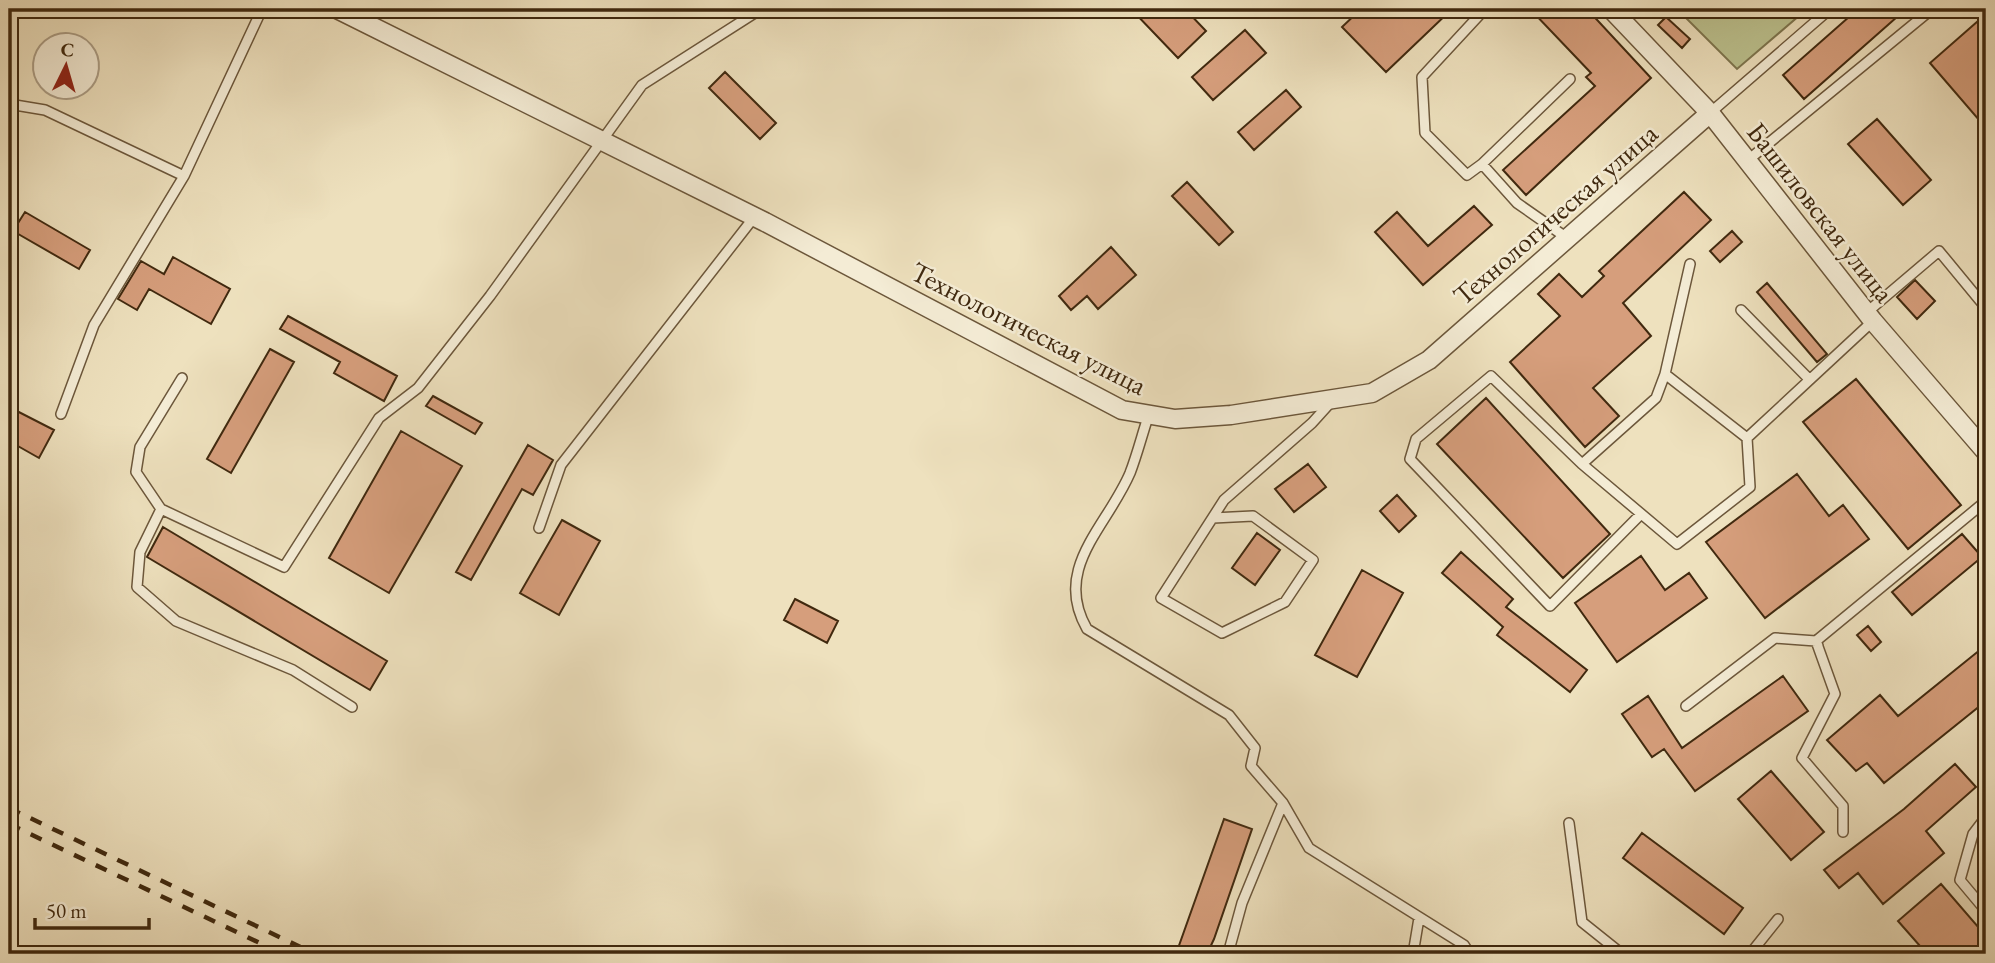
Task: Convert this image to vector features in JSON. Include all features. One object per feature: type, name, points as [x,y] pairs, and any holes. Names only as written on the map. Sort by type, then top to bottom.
[{"type":"street","name":"Технологическая улица","points":[[337,9],[755,216],[1122,410],[1148,417],[1175,419],[1231,415],[1372,393],[1429,360],[1710,113]]},
{"type":"street","name":"Башиловская улица","points":[[1611,9],[1710,113],[1870,317],[1986,452]]},
{"type":"lane","points":[[61,414],[94,325],[184,176],[262,9]]},
{"type":"lane","points":[[181,378],[140,447],[136,472],[161,509],[284,567],[379,418],[418,388],[490,296],[642,85],[761,9]]},
{"type":"lane","points":[[1485,9],[1422,77],[1424,133],[1467,175],[1482,164],[1570,79]]},
{"type":"lane","name":"Технологическая улица","points":[[1710,113],[1830,9]]},
{"type":"lane","points":[[1747,161],[1932,9]]},
{"type":"lane","points":[[9,111],[15,105],[45,110],[184,176]]},
{"type":"lane","points":[[1482,164],[1517,203],[1567,238]]},
{"type":"lane","points":[[539,528],[561,465],[755,216]]},
{"type":"lane","points":[[1747,438],[1939,251],[1986,307]]},
{"type":"lane","points":[[1582,464],[1656,398],[1665,374],[1690,264]]},
{"type":"lane","points":[[1741,310],[1808,378]]},
{"type":"lane","points":[[1641,514],[1550,606],[1410,460],[1416,439],[1491,376],[1582,464],[1677,544],[1750,487],[1747,438],[1665,374]]},
{"type":"lane","points":[[1213,518],[1253,516],[1313,560],[1285,602],[1222,633],[1161,598],[1224,500],[1312,423],[1332,400]]},
{"type":"lane","points":[[1148,417],[1129,474],[1078,567],[1074,591],[1077,611],[1087,629],[1229,715],[1255,748],[1251,766],[1283,803],[1309,848],[1464,945],[1470,954]]},
{"type":"lane","points":[[1686,705],[1776,638],[1816,641],[1986,501]]},
{"type":"lane","points":[[161,509],[140,552],[137,587],[176,621],[293,670],[352,707]]},
{"type":"lane","points":[[1816,641],[1835,694],[1802,758],[1843,806],[1843,832]]},
{"type":"lane","points":[[1228,954],[1242,903],[1283,803]]},
{"type":"lane","points":[[1986,817],[1973,834],[1960,880],[1986,911]]},
{"type":"lane","points":[[1569,823],[1582,922],[1622,954]]},
{"type":"lane","points":[[1413,954],[1419,918]]},
{"type":"lane","points":[[1749,954],[1778,919]]},
{"type":"green space","points":[[1677,9],[1807,9],[1737,69]]},
{"type":"building","points":[[1131,9],[1185,9],[1206,31],[1178,58]]},
{"type":"building","points":[[1361,9],[1452,9],[1386,72],[1342,27]]},
{"type":"building","points":[[1530,9],[1587,9],[1651,78],[1526,195],[1503,170],[1595,86],[1586,77],[1591,73]]},
{"type":"building","points":[[1858,9],[1906,9],[1804,99],[1783,75]]},
{"type":"building","points":[[1986,14],[1986,115],[1979,120],[1930,63]]},
{"type":"building","points":[[1666,17],[1690,39],[1682,48],[1658,25]]},
{"type":"building","points":[[1245,30],[1266,53],[1213,100],[1192,77]]},
{"type":"building","points":[[725,72],[776,123],[760,139],[709,88]]},
{"type":"building","points":[[1286,90],[1301,107],[1254,150],[1238,132]]},
{"type":"building","points":[[1877,119],[1931,180],[1903,205],[1848,144]]},
{"type":"building","points":[[1187,182],[1233,232],[1219,245],[1172,196]]},
{"type":"building","points":[[1684,192],[1711,220],[1623,303],[1651,336],[1593,388],[1619,416],[1585,447],[1510,362],[1560,316],[1538,294],[1559,274],[1582,297],[1604,276],[1599,271]]},
{"type":"building","points":[[1474,206],[1492,225],[1423,285],[1375,232],[1397,212],[1428,246]]},
{"type":"building","points":[[25,212],[90,250],[79,269],[13,231]]},
{"type":"building","points":[[1732,231],[1742,242],[1720,262],[1710,251]]},
{"type":"building","points":[[1111,247],[1136,275],[1098,309],[1087,296],[1071,310],[1059,296]]},
{"type":"building","points":[[173,257],[230,289],[211,324],[149,289],[137,310],[118,299],[141,261],[164,274]]},
{"type":"building","points":[[1915,280],[1935,301],[1917,319],[1897,297]]},
{"type":"building","points":[[1767,283],[1827,354],[1817,362],[1757,292]]},
{"type":"building","points":[[288,316],[397,376],[384,401],[334,373],[340,362],[280,329]]},
{"type":"building","points":[[270,349],[294,362],[231,473],[207,459]]},
{"type":"building","points":[[1856,379],[1961,505],[1908,549],[1803,422]]},
{"type":"building","points":[[433,396],[482,423],[475,434],[426,406]]},
{"type":"building","points":[[1486,398],[1610,534],[1563,578],[1437,444]]},
{"type":"building","points":[[9,407],[54,430],[39,458],[9,441]]},
{"type":"building","points":[[401,431],[462,466],[389,593],[329,558]]},
{"type":"building","points":[[528,445],[553,460],[533,495],[522,489],[471,580],[456,572]]},
{"type":"building","points":[[1308,464],[1326,487],[1294,512],[1275,489]]},
{"type":"building","points":[[1797,474],[1829,516],[1843,505],[1869,539],[1765,618],[1706,542]]},
{"type":"building","points":[[1397,495],[1416,516],[1399,532],[1380,511]]},
{"type":"building","points":[[562,520],[600,541],[559,615],[520,593]]},
{"type":"building","points":[[163,527],[387,661],[370,690],[147,557]]},
{"type":"building","points":[[1257,533],[1280,550],[1255,585],[1232,568]]},
{"type":"building","points":[[1962,534],[1982,557],[1912,615],[1892,592]]},
{"type":"building","points":[[1461,552],[1513,599],[1506,607],[1587,670],[1570,692],[1497,635],[1503,627],[1442,573]]},
{"type":"building","points":[[1641,556],[1665,590],[1689,573],[1707,598],[1617,662],[1575,603]]},
{"type":"building","points":[[1362,570],[1403,593],[1357,677],[1315,655]]},
{"type":"building","points":[[795,599],[838,621],[827,643],[784,620]]},
{"type":"building","points":[[1868,626],[1881,642],[1871,651],[1857,635]]},
{"type":"building","points":[[1986,645],[1986,701],[1884,783],[1867,763],[1856,771],[1827,740],[1880,695],[1898,716]]},
{"type":"building","points":[[1783,676],[1808,711],[1695,791],[1664,749],[1652,757],[1622,714],[1648,696],[1682,748]]},
{"type":"building","points":[[1955,764],[1976,787],[1926,831],[1944,853],[1883,904],[1858,873],[1839,888],[1824,870],[1904,809]]},
{"type":"building","points":[[1771,771],[1824,832],[1791,860],[1738,799]]},
{"type":"building","points":[[1224,819],[1252,829],[1214,939],[1207,954],[1176,954]]},
{"type":"building","points":[[1642,833],[1743,908],[1724,934],[1623,858]]},
{"type":"building","points":[[1941,884],[1986,936],[1986,954],[1927,954],[1898,921]]},
{"type":"railway","points":[[9,808],[315,954]]},
{"type":"railway","points":[[9,824],[283,954]]}]
